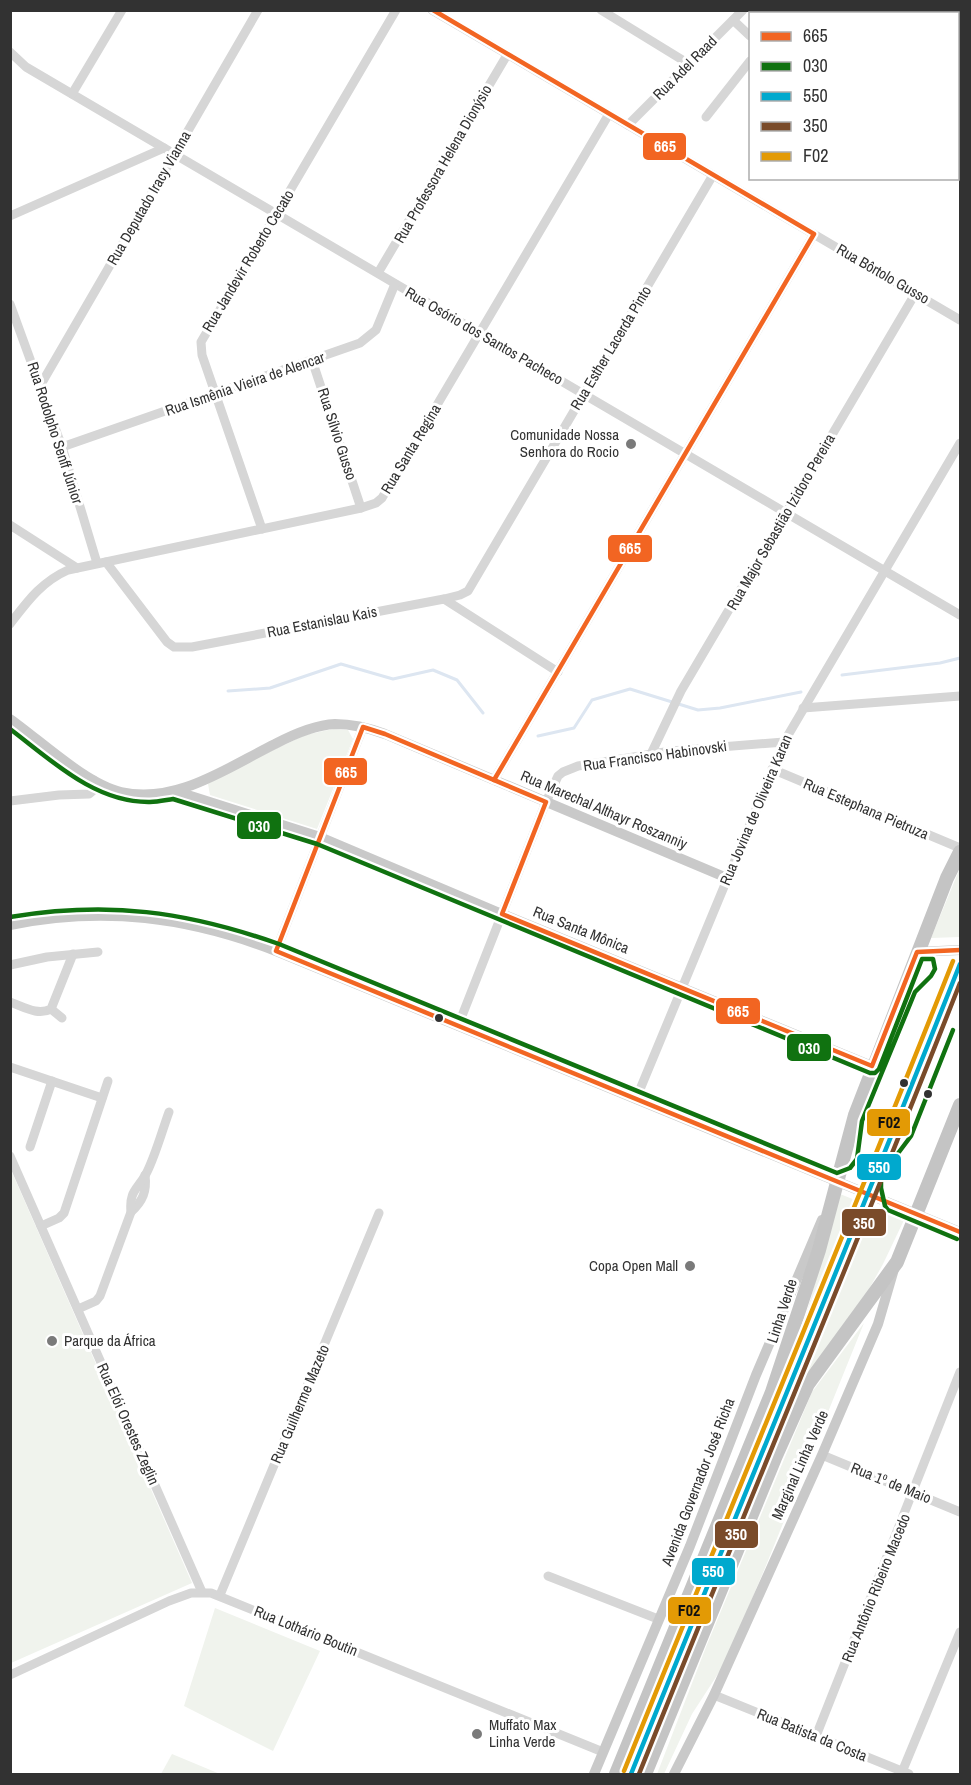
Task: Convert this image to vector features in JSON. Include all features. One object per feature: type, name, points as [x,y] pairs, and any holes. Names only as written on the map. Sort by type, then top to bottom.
[{"type":"highway","name":"Linha Verde","points":[[616,1774],[772,1392],[819,1250],[855,1114],[872,1066],[960,850]]},
{"type":"highway","points":[[645,1774],[775,1458],[808,1384],[897,1262],[960,1105]]},
{"type":"main road","name":"Rua Marechal Althayr Roszanniy","points":[[10,719],[107,787],[126,793],[150,794],[174,791],[196,783],[304,730],[336,724],[363,727],[385,734],[727,878]]},
{"type":"main road","name":"Rua Santa Mônica","points":[[174,791],[320,837],[872,1066]]},
{"type":"main road","points":[[10,925],[83,915],[132,916],[208,928],[276,951],[960,1232]]},
{"type":"main road","points":[[918,952],[960,950]]},
{"type":"main road","name":"Avenida Governador José Richa","points":[[594,1774],[690,1546],[805,1256],[831,1201]]},
{"type":"main road","name":"Marginal Linha Verde","points":[[674,1774],[714,1695],[822,1455],[878,1324],[897,1262]]},
{"type":"street","points":[[72,94],[122,10]]},
{"type":"street","name":"Rua Deputado Iracy Vianna","points":[[40,386],[258,10]]},
{"type":"street","name":"Rua Jandevir Roberto Cecato","points":[[262,529],[202,355],[203,338],[396,10]]},
{"type":"street","points":[[601,10],[689,64]]},
{"type":"street","name":"Rua Adel Raad","points":[[628,125],[743,10]]},
{"type":"street","name":"Rua Bôrtolo Gusso","points":[[433,11],[960,320]]},
{"type":"street","points":[[733,20],[749,35]]},
{"type":"street","name":"Rua Osório dos Santos Pacheco","points":[[10,52],[26,67],[960,615]]},
{"type":"street","name":"Rua Professora Helena Dionýsio","points":[[378,273],[507,55]]},
{"type":"street","points":[[706,117],[749,62]]},
{"type":"street","name":"Rua Santa Regina","points":[[10,624],[38,589],[57,575],[77,568],[361,508],[376,503],[382,498],[609,114]]},
{"type":"street","points":[[10,216],[164,148]]},
{"type":"street","name":"Rua Esther Lacerda Pinto","points":[[444,599],[468,591],[713,175]]},
{"type":"street","points":[[494,780],[814,234]]},
{"type":"street","name":"Rua Ismênia Vieira de Alencar","points":[[62,447],[350,347],[369,337],[381,321],[395,284]]},
{"type":"street","name":"Rua Major Sebastião Izidoro Pereira","points":[[651,754],[681,691],[915,294]]},
{"type":"street","name":"Rua Rodolpho Senff Júnior","points":[[10,304],[101,562]]},
{"type":"street","points":[[10,339],[21,335]]},
{"type":"street","name":"Rua Sílvio Gusso","points":[[312,360],[361,508]]},
{"type":"street","name":"Rua Jovina de Oliveira Karan","points":[[636,1099],[784,742],[960,443]]},
{"type":"street","points":[[10,525],[77,568]]},
{"type":"street","name":"Rua Estanislau Kais","points":[[101,562],[161,636],[174,647],[182,648],[444,599]]},
{"type":"street","points":[[444,599],[558,672]]},
{"type":"street","points":[[803,708],[960,696]]},
{"type":"street","points":[[276,951],[363,727]]},
{"type":"street","name":"Rua Francisco Habinovski","points":[[458,1026],[558,776],[569,768],[651,754],[705,747],[784,742]]},
{"type":"street","name":"Rua Estephana Pietruza","points":[[772,769],[960,850]]},
{"type":"street","points":[[10,801],[59,795],[85,795],[94,790],[96,785],[94,780]]},
{"type":"street","points":[[10,965],[98,952]]},
{"type":"street","points":[[51,1009],[73,954]]},
{"type":"street","points":[[10,1002],[34,1011],[41,1012],[51,1009]]},
{"type":"street","points":[[51,1009],[62,1018]]},
{"type":"street","points":[[10,1067],[102,1098]]},
{"type":"street","points":[[41,1226],[64,1213],[108,1080]]},
{"type":"street","points":[[30,1146],[52,1081]]},
{"type":"street","points":[[78,1309],[99,1299],[131,1212],[134,1189],[145,1175],[169,1112]]},
{"type":"street","name":"Rua Elói Orestes Zeglin","points":[[10,1156],[202,1592]]},
{"type":"street","name":"Rua Guilherme Mazeto","points":[[220,1595],[379,1213]]},
{"type":"street","name":"Rua Antônio Ribeiro Macedo","points":[[816,1736],[960,1372]]},
{"type":"street","name":"Rua 1º de Maio","points":[[822,1455],[960,1512]]},
{"type":"street","points":[[548,1576],[658,1619]]},
{"type":"street","name":"Rua Lothário Boutin","points":[[10,1675],[169,1601],[191,1593],[202,1592],[220,1595],[603,1752]]},
{"type":"street","points":[[906,1773],[960,1632]]},
{"type":"street","name":"Rua Batista da Costa","points":[[714,1695],[906,1773]]},
{"type":"shaded area","points":[[333,729],[348,730],[353,739],[317,829],[210,795],[208,784],[211,780],[305,735]]},
{"type":"shaded area","points":[[960,868],[960,937],[931,938]]},
{"type":"shaded area","points":[[11,1170],[192,1583],[10,1663]]},
{"type":"shaded area","points":[[840,1194],[860,1202],[777,1403],[774,1402],[806,1315]]},
{"type":"shaded area","points":[[870,1206],[904,1220],[869,1289],[819,1358],[790,1408],[787,1407]]},
{"type":"shaded area","points":[[864,1323],[725,1663],[692,1714],[664,1774],[657,1774],[706,1647],[812,1392]]},
{"type":"shaded area","points":[[215,1608],[320,1651],[273,1751],[184,1706]]},
{"type":"shaded area","points":[[172,1754],[220,1774],[161,1774]]},
{"type":"waterway","points":[[842,675],[940,663],[960,658]]},
{"type":"waterway","points":[[228,691],[270,688],[341,664],[393,679],[433,670],[457,680],[483,713]]},
{"type":"waterway","points":[[538,736],[574,728],[592,700],[630,689],[698,710],[720,708],[801,692]]},
{"type":"transit line","name":"665","points":[[433,10],[814,234],[494,780]]},
{"type":"transit line","name":"665","points":[[960,950],[917,952],[872,1066],[502,914],[546,802],[385,734],[363,727],[276,951],[960,1232]]},
{"type":"transit line","name":"030","points":[[10,729],[58,766],[92,788],[130,800],[150,802],[173,799],[317,844],[870,1073],[875,1073],[879,1069],[922,959],[933,959],[935,969],[915,992],[862,1121],[857,1159],[850,1168],[837,1173],[279,944],[245,933],[179,917],[146,912],[81,910],[10,917]]},
{"type":"transit line","name":"F02","points":[[624,1771],[953,961]]},
{"type":"transit line","name":"550","points":[[631,1774],[960,964]]},
{"type":"transit line","name":"350","points":[[639,1774],[960,983]]},
{"type":"transit line","name":"030","points":[[953,1030],[911,1136],[881,1176],[881,1188],[888,1210],[957,1239]]},
{"type":"place","name":"Comunidade Nossa Senhora do Rocio","points":[[631,444]]},
{"type":"place","name":"Copa Open Mall","points":[[690,1266]]},
{"type":"place","name":"Parque da África","points":[[52,1341]]},
{"type":"place","name":"Muffato Max Linha Verde","points":[[477,1734]]}]
